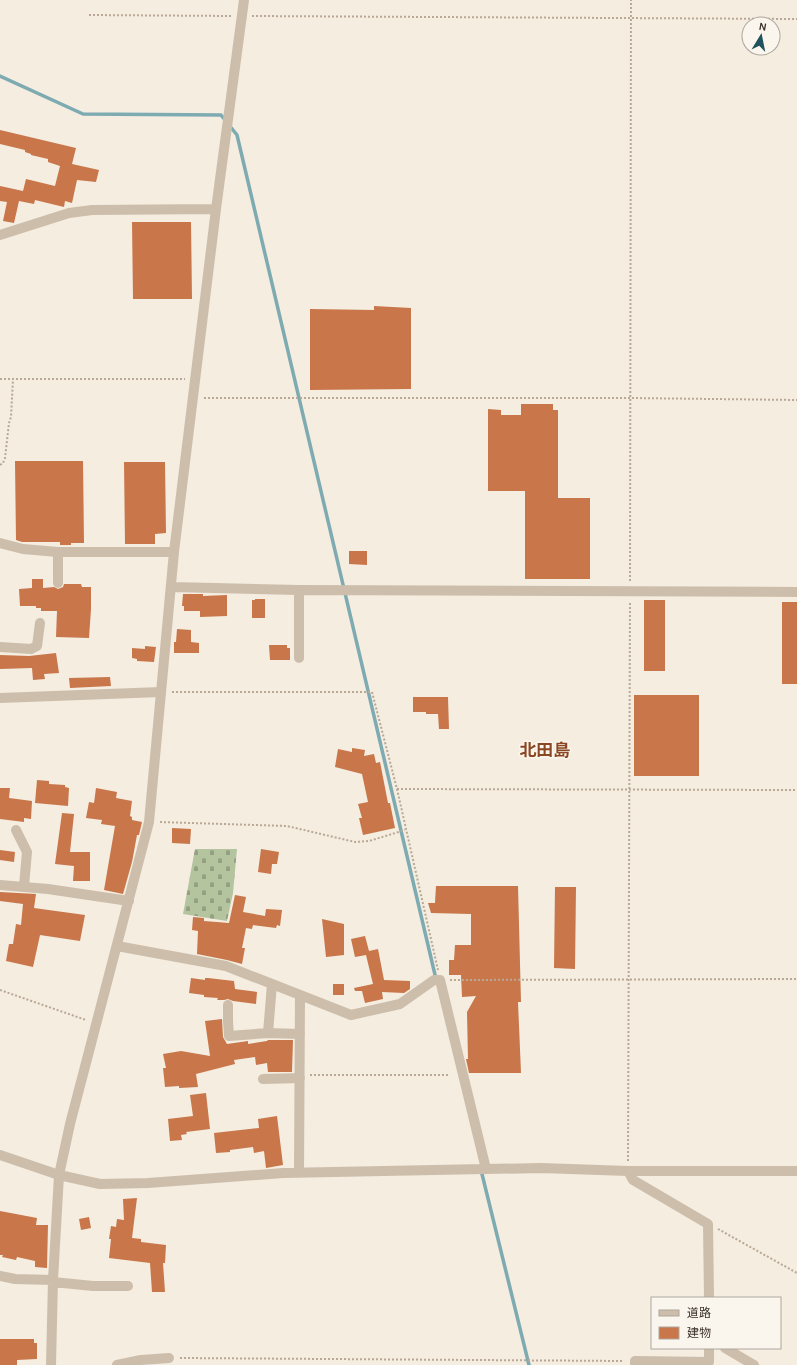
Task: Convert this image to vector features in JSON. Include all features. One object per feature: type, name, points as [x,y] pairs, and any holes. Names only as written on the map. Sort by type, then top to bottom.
[{"type":"street","points":[[51,1365],[53,1281],[59,1175],[70,1124],[149,822],[174,552],[192,398],[244,0]]},
{"type":"street","points":[[0,234],[69,213],[92,210],[216,209]]},
{"type":"street","points":[[0,543],[23,549],[58,552],[174,552]]},
{"type":"street","points":[[58,552],[58,583]]},
{"type":"street","points":[[171,587],[299,590],[797,592]]},
{"type":"street","points":[[299,590],[299,658]]},
{"type":"street","points":[[0,647],[31,649],[37,646],[40,623]]},
{"type":"street","points":[[0,698],[161,692]]},
{"type":"street","points":[[16,830],[27,852],[24,886]]},
{"type":"street","points":[[0,885],[24,886],[129,901]]},
{"type":"street","points":[[117,946],[226,966],[351,1015],[400,1004],[434,980],[440,980],[486,1169]]},
{"type":"street","points":[[268,1033],[272,984]]},
{"type":"street","points":[[299,1173],[300,994]]},
{"type":"street","points":[[228,1005],[229,1036],[268,1033],[300,1034]]},
{"type":"street","points":[[263,1078],[300,1077]]},
{"type":"street","points":[[0,1154],[59,1175],[100,1184],[148,1183],[299,1173],[486,1169],[541,1168],[628,1171],[797,1171]]},
{"type":"street","points":[[628,1171],[633,1180],[708,1224],[709,1297]]},
{"type":"street","points":[[0,1276],[15,1279],[53,1281],[93,1286],[128,1286]]},
{"type":"street","points":[[635,1363],[709,1362],[709,1349]]},
{"type":"street","points":[[727,1349],[754,1365]]},
{"type":"street","points":[[117,1365],[141,1360],[170,1358]]},
{"type":"path","points":[[89,15],[797,19]]},
{"type":"path","points":[[0,379],[195,379]]},
{"type":"path","points":[[0,465],[3,463],[5,458],[8,423],[11,417],[13,379]]},
{"type":"path","points":[[192,398],[630,398],[797,400]]},
{"type":"path","points":[[161,692],[372,692],[440,980],[797,979]]},
{"type":"path","points":[[396,789],[797,790]]},
{"type":"path","points":[[149,822],[287,826],[355,842],[369,841],[405,830]]},
{"type":"path","points":[[0,990],[97,1023]]},
{"type":"path","points":[[300,1077],[449,1075]]},
{"type":"path","points":[[708,1224],[797,1274]]},
{"type":"path","points":[[170,1358],[635,1363]]},
{"type":"green space","points":[[195,849],[237,849],[233,893],[227,921],[183,914]]},
{"type":"building","points":[[0,130],[76,148],[72,164],[99,170],[96,182],[77,180],[72,203],[65,201],[64,207],[35,200],[34,204],[19,201],[14,223],[3,221],[7,202],[0,201],[0,186],[23,191],[26,179],[55,186],[60,166],[48,162],[48,159],[31,155],[25,152],[25,150],[0,144]]},
{"type":"building","points":[[132,222],[191,222],[192,299],[133,299]]},
{"type":"building","points":[[374,306],[411,308],[411,389],[310,390],[310,309],[374,310]]},
{"type":"building","points":[[521,404],[553,404],[553,410],[558,410],[558,498],[590,498],[590,579],[525,579],[525,491],[488,491],[488,409],[501,410],[501,415],[521,415]]},
{"type":"building","points":[[15,461],[83,461],[84,543],[60,545],[60,542],[22,542],[16,540]]},
{"type":"building","points":[[124,462],[165,462],[166,533],[155,534],[155,544],[125,544]]},
{"type":"building","points":[[349,551],[367,551],[367,565],[349,564]]},
{"type":"building","points":[[32,579],[43,579],[43,588],[54,587],[58,589],[63,587],[64,584],[81,584],[82,587],[91,587],[89,638],[56,637],[57,611],[41,611],[41,608],[36,608],[36,606],[20,606],[19,589],[32,588]]},
{"type":"building","points":[[183,594],[203,594],[203,596],[227,595],[227,616],[200,617],[200,611],[184,611],[184,606],[182,606]]},
{"type":"building","points":[[265,599],[265,618],[252,618],[252,600]]},
{"type":"building","points":[[644,600],[665,600],[665,671],[644,671]]},
{"type":"building","points":[[782,602],[797,602],[797,684],[782,684]]},
{"type":"building","points":[[177,629],[191,630],[191,642],[199,643],[199,653],[174,653],[174,642],[176,642]]},
{"type":"building","points":[[269,645],[287,645],[287,648],[290,648],[290,660],[270,660]]},
{"type":"building","points":[[145,646],[156,647],[154,662],[137,661],[137,659],[132,658],[132,648],[145,649]]},
{"type":"building","points":[[56,653],[59,673],[44,674],[45,679],[33,680],[32,668],[0,669],[0,655],[29,656]]},
{"type":"building","points":[[110,677],[111,686],[70,688],[69,678]]},
{"type":"building","points":[[634,695],[699,695],[699,776],[634,776]]},
{"type":"building","points":[[413,697],[448,697],[449,729],[439,729],[438,714],[413,712]]},
{"type":"building","points":[[352,748],[365,750],[364,756],[374,754],[376,763],[380,762],[388,803],[390,803],[395,828],[363,835],[359,818],[362,818],[358,804],[368,802],[362,774],[335,767],[338,749],[352,752]]},
{"type":"building","points":[[37,780],[49,781],[49,784],[65,785],[65,787],[69,788],[68,806],[35,803]]},
{"type":"building","points":[[0,788],[10,788],[9,798],[32,801],[31,819],[24,818],[24,822],[0,819]]},
{"type":"building","points":[[96,788],[117,792],[116,798],[132,801],[130,816],[132,817],[132,820],[142,822],[139,835],[137,835],[132,862],[123,894],[104,890],[115,826],[101,824],[102,820],[86,818],[89,802],[94,803]]},
{"type":"building","points":[[62,813],[74,814],[70,852],[90,852],[90,881],[73,881],[74,866],[55,864]]},
{"type":"building","points":[[172,828],[191,829],[190,844],[172,843]]},
{"type":"building","points":[[261,849],[279,852],[277,864],[272,864],[271,874],[258,872]]},
{"type":"building","points":[[0,850],[15,852],[14,862],[0,860]]},
{"type":"building","points":[[436,886],[518,886],[521,1002],[518,1002],[521,1073],[469,1073],[466,1059],[468,1059],[467,1012],[476,996],[462,997],[461,975],[449,975],[449,960],[454,960],[455,945],[471,945],[471,914],[431,913],[428,903],[435,903]]},
{"type":"building","points":[[555,887],[576,887],[575,969],[554,968]]},
{"type":"building","points":[[0,892],[36,894],[34,908],[85,915],[80,941],[40,935],[33,967],[6,961],[9,944],[13,944],[16,924],[21,925],[23,904],[0,901]]},
{"type":"building","points":[[235,895],[246,897],[243,912],[265,916],[266,909],[282,910],[280,926],[277,925],[276,928],[253,925],[252,929],[246,928],[242,948],[245,948],[242,964],[197,954],[198,931],[192,930],[193,917],[204,918],[204,921],[229,923]]},
{"type":"building","points":[[322,919],[344,924],[344,955],[326,957]]},
{"type":"building","points":[[365,936],[369,951],[378,949],[384,980],[410,981],[410,989],[404,993],[382,992],[383,999],[365,1003],[362,991],[355,991],[354,988],[373,984],[366,955],[355,957],[351,939]]},
{"type":"building","points":[[191,978],[234,981],[235,989],[257,992],[256,1004],[228,999],[217,1000],[218,998],[204,997],[204,995],[189,993]]},
{"type":"building","points":[[333,984],[344,984],[344,995],[333,995]]},
{"type":"building","points":[[222,1019],[223,1037],[227,1044],[248,1041],[248,1044],[268,1040],[293,1040],[292,1072],[268,1072],[267,1063],[256,1065],[255,1057],[234,1060],[235,1064],[196,1074],[198,1087],[165,1087],[163,1068],[166,1068],[163,1054],[181,1051],[210,1056],[205,1021]]},
{"type":"building","points":[[206,1093],[210,1129],[186,1132],[187,1134],[181,1135],[182,1140],[170,1141],[168,1119],[193,1116],[190,1095]]},
{"type":"building","points":[[277,1116],[283,1165],[266,1168],[264,1151],[254,1153],[253,1147],[230,1150],[230,1152],[216,1153],[214,1133],[259,1128],[258,1119]]},
{"type":"building","points":[[137,1198],[132,1238],[141,1239],[141,1242],[166,1245],[165,1263],[163,1263],[165,1292],[152,1292],[150,1263],[109,1258],[111,1226],[116,1227],[117,1219],[124,1220],[123,1199]]},
{"type":"building","points":[[0,1211],[37,1218],[36,1225],[48,1225],[47,1268],[35,1267],[35,1261],[17,1257],[16,1260],[2,1257],[3,1255],[0,1255]]},
{"type":"building","points":[[89,1217],[91,1228],[81,1230],[79,1219]]},
{"type":"building","points":[[0,1339],[34,1339],[34,1343],[37,1343],[37,1359],[17,1360],[17,1365],[0,1365]]},
{"type":"waterway","points":[[0,76],[83,114],[221,115],[225,120]]},
{"type":"waterway","points":[[229,125],[237,135],[436,979]]},
{"type":"waterway","points":[[481,1170],[529,1365]]},
{"type":"district","name":"北田島","points":[[545,750]]}]
